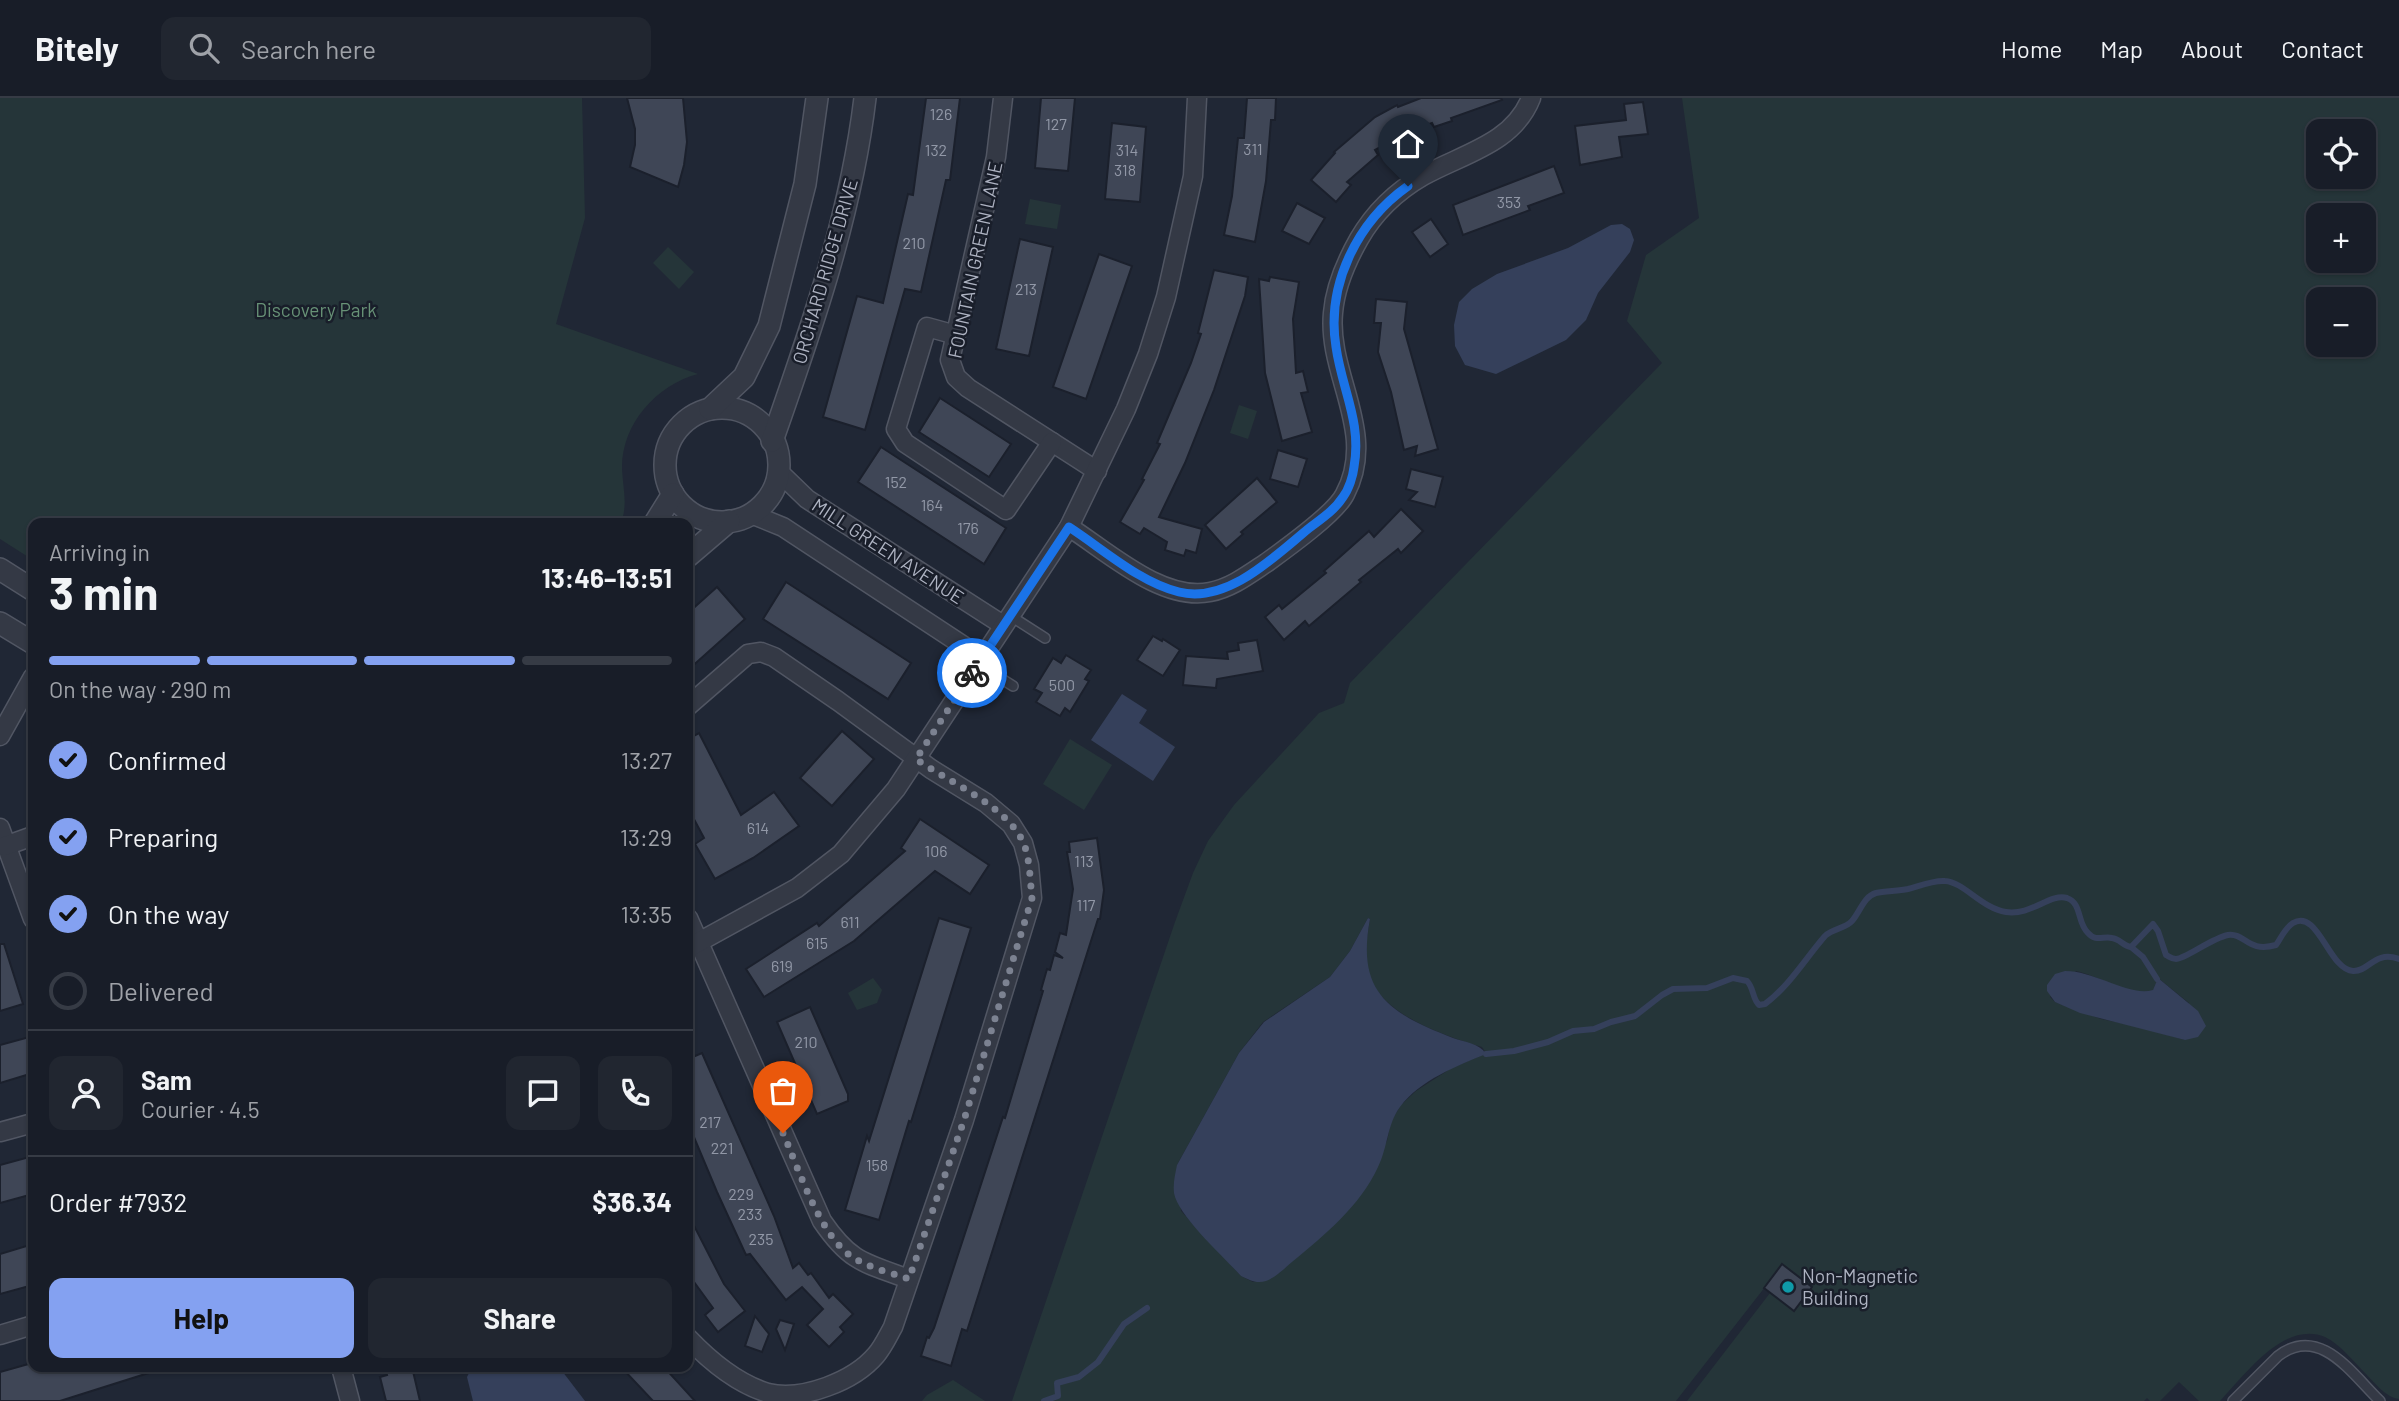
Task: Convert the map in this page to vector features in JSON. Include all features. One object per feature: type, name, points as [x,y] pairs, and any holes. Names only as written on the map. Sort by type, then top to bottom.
[{"type":"street","name":"ORCHARD RIDGE DRIVE","points":[[710,409],[744,377],[769,326],[805,184],[817,98]]},
{"type":"street","name":"ORCHARD RIDGE DRIVE","points":[[772,441],[834,252],[856,162],[865,98]]},
{"type":"street","name":"FOUNTAIN GREEN LANE","points":[[1003,98],[992,177],[950,360],[956,377],[968,388],[1097,471]]},
{"type":"street","points":[[909,1279],[853,1258],[837,1244],[822,1222],[694,945],[797,888],[834,860],[872,819],[916,759],[1069,527],[1097,471],[1148,354],[1166,297],[1193,176],[1198,98]]},
{"type":"street","points":[[1069,527],[1152,582],[1181,593],[1209,593],[1238,582],[1278,555],[1330,513],[1345,495],[1354,469],[1357,435],[1336,349],[1332,315],[1338,282],[1354,248],[1376,214],[1396,195],[1421,177],[1500,138],[1526,111],[1531,98]]},
{"type":"street","points":[[956,335],[928,327],[897,429],[905,443],[1006,510],[1052,442]]},
{"type":"street","points":[[693,552],[729,522],[751,514],[770,495],[778,471],[777,450],[764,427],[748,414],[734,409],[710,409],[692,415],[680,426],[667,449],[664,464],[673,495],[688,511],[709,521],[729,522]]},
{"type":"street","name":"MILL GREEN AVENUE","points":[[778,471],[807,499],[1006,620]]},
{"type":"street","points":[[658,518],[673,495]]},
{"type":"street","name":"MILL GREEN AVENUE","points":[[751,514],[783,527],[980,661]]},
{"type":"street","points":[[0,569],[28,587]]},
{"type":"street","points":[[0,623],[28,640]]},
{"type":"street","points":[[693,702],[748,654],[761,652],[774,657],[916,759],[986,803],[1011,824],[1023,843],[1029,865],[1032,898],[968,1108],[893,1327],[877,1354],[855,1375],[839,1384],[789,1394],[769,1393],[727,1372],[693,1343]]},
{"type":"street","points":[[0,736],[28,686]]},
{"type":"street","points":[[0,828],[28,906]]},
{"type":"street","points":[[5,846],[28,838]]},
{"type":"street","points":[[0,1132],[28,1124]]},
{"type":"street","points":[[0,1335],[28,1327]]},
{"type":"street","points":[[342,1372],[350,1401]]},
{"type":"lane","points":[[1006,620],[1045,638]]},
{"type":"lane","points":[[980,661],[1013,686]]},
{"type":"lane","points":[[2233,1401],[2278,1356],[2302,1344],[2319,1347],[2333,1355],[2380,1401]]},
{"type":"green space","name":"Discovery Park","points":[[0,98],[582,98],[585,218],[556,324],[698,374],[668,387],[655,397],[635,423],[623,453],[625,503],[622,518],[28,518],[28,557],[0,539]]},
{"type":"green space","points":[[1682,98],[2399,98],[2399,1399],[2380,1389],[2336,1344],[2325,1337],[2310,1334],[2295,1336],[2266,1353],[2220,1401],[2199,1401],[2179,1382],[2160,1401],[2150,1401],[2147,1398],[2144,1401],[1687,1401],[1770,1293],[1794,1311],[1812,1287],[1783,1264],[1676,1401],[1012,1401],[1175,922],[1208,841],[1234,805],[1319,713],[1344,703],[1350,683],[1662,363],[1627,321],[1646,255],[1699,218]],"holes":[[[1368,918],[1370,919],[1366,964],[1378,991],[1402,1014],[1434,1030],[1482,1047],[1486,1053],[1450,1069],[1416,1091],[1401,1105],[1391,1121],[1387,1141],[1337,1222],[1279,1273],[1253,1282],[1241,1276],[1181,1211],[1177,1165],[1239,1053],[1263,1022],[1330,977],[1350,951]],[[2076,971],[2124,989],[2144,992],[2153,991],[2158,978],[2189,1003],[2185,1040],[2101,1019],[2055,1002],[2050,997]]]},
{"type":"green space","points":[[1030,199],[1061,205],[1057,229],[1025,224]]},
{"type":"green space","points":[[668,247],[694,272],[679,289],[653,263]]},
{"type":"green space","points":[[1239,405],[1257,411],[1248,439],[1230,433]]},
{"type":"green space","points":[[1070,739],[1112,765],[1084,810],[1043,784]]},
{"type":"green space","points":[[873,978],[882,990],[877,1003],[857,1010],[848,993]]},
{"type":"green space","points":[[953,1380],[985,1401],[922,1401],[927,1395]]},
{"type":"water","points":[[1622,224],[1630,229],[1634,240],[1630,252],[1598,293],[1586,320],[1566,340],[1496,374],[1465,365],[1455,346],[1454,325],[1459,302],[1472,289],[1497,274],[1568,248],[1611,225]]},
{"type":"water","points":[[1122,694],[1147,710],[1139,723],[1175,747],[1153,781],[1091,740]]},
{"type":"water","points":[[1368,918],[1368,965],[1373,983],[1382,997],[1411,1019],[1430,1029],[1476,1045],[1486,1054],[1440,1075],[1408,1097],[1392,1121],[1378,1167],[1352,1207],[1277,1275],[1266,1281],[1253,1281],[1241,1276],[1184,1213],[1174,1193],[1177,1165],[1239,1053],[1264,1022],[1330,977],[1350,951]]},
{"type":"water","points":[[2065,971],[2144,991],[2153,990],[2158,978],[2198,1011],[2206,1026],[2198,1037],[2185,1040],[2080,1013],[2055,1002],[2047,991],[2047,985],[2055,974]]},
{"type":"water","points":[[470,1372],[563,1372],[585,1401],[473,1401],[467,1377]]},
{"type":"building","points":[[627,98],[683,98],[687,142],[678,187],[630,167],[635,129]]},
{"type":"building","points":[[926,98],[960,98],[950,180],[946,180],[921,292],[905,289],[865,430],[823,417],[857,296],[883,303],[908,194],[913,195]]},
{"type":"building","points":[[1041,98],[1075,98],[1068,171],[1035,168]]},
{"type":"building","points":[[1247,98],[1276,98],[1275,120],[1271,120],[1266,181],[1255,242],[1224,235],[1232,196],[1238,138],[1244,138]]},
{"type":"building","points":[[1421,98],[1502,100],[1434,127],[1432,123],[1415,129],[1375,150],[1378,155],[1347,182],[1351,185],[1336,202],[1311,180],[1334,152],[1375,117],[1397,105],[1398,107]]},
{"type":"building","points":[[1643,102],[1648,134],[1619,137],[1622,157],[1580,165],[1575,126],[1626,120],[1624,104]]},
{"type":"building","points":[[1112,123],[1146,127],[1140,202],[1105,199]]},
{"type":"building","points":[[1554,166],[1564,193],[1528,206],[1530,210],[1463,235],[1453,205]]},
{"type":"building","points":[[1297,203],[1325,218],[1309,244],[1282,231]]},
{"type":"building","points":[[1431,219],[1448,244],[1430,257],[1412,232]]},
{"type":"building","points":[[1020,239],[1053,247],[1029,356],[996,349]]},
{"type":"building","points":[[1099,254],[1132,266],[1086,399],[1053,387]]},
{"type":"building","points":[[1214,270],[1248,277],[1245,296],[1214,390],[1185,463],[1159,517],[1202,529],[1196,553],[1186,550],[1184,556],[1165,550],[1167,542],[1144,528],[1140,534],[1120,522],[1144,480],[1142,479],[1160,444],[1157,443],[1191,363],[1201,334],[1198,333]]},
{"type":"building","points":[[1270,277],[1299,282],[1293,319],[1296,373],[1303,371],[1308,392],[1301,393],[1312,432],[1282,441],[1265,373],[1259,279],[1269,281]]},
{"type":"building","points":[[1376,299],[1407,302],[1404,329],[1438,449],[1415,456],[1417,446],[1404,450],[1391,392],[1378,352],[1381,323],[1374,323]]},
{"type":"building","points":[[940,398],[1011,444],[989,477],[919,432]]},
{"type":"building","points":[[881,447],[1006,528],[984,564],[858,482]]},
{"type":"building","points":[[1278,450],[1307,459],[1298,487],[1270,479]]},
{"type":"building","points":[[1411,469],[1443,477],[1435,507],[1409,500],[1417,492],[1406,489]]},
{"type":"building","points":[[1257,478],[1277,502],[1241,532],[1243,534],[1226,549],[1205,525]]},
{"type":"building","points":[[1401,509],[1423,531],[1401,553],[1398,549],[1359,580],[1361,582],[1309,626],[1305,621],[1284,640],[1265,617],[1279,605],[1282,609],[1326,573],[1324,571],[1369,531],[1374,537]]},
{"type":"building","points":[[786,582],[911,663],[888,699],[763,619]]},
{"type":"building","points":[[717,587],[745,619],[693,666],[693,609]]},
{"type":"building","points":[[1153,636],[1180,650],[1163,676],[1137,660]]},
{"type":"building","points":[[1257,640],[1263,671],[1217,679],[1216,688],[1183,685],[1186,656],[1228,659],[1227,652],[1239,650],[1238,643]]},
{"type":"building","points":[[1066,655],[1091,670],[1085,679],[1089,681],[1070,712],[1065,708],[1060,716],[1036,702],[1042,693],[1034,689],[1053,658],[1061,663]]},
{"type":"building","points":[[842,731],[874,759],[832,806],[800,778]]},
{"type":"building","points":[[699,733],[741,815],[774,792],[799,826],[753,858],[715,879],[695,844],[704,838],[693,817],[693,736]]},
{"type":"building","points":[[920,819],[989,865],[970,894],[935,871],[854,941],[764,997],[746,969],[817,923],[819,926],[905,851],[901,848]]},
{"type":"building","points":[[1097,838],[1104,890],[1100,919],[967,1331],[962,1329],[951,1366],[921,1356],[927,1337],[929,1338],[934,1328],[1003,1117],[1005,1118],[1043,991],[1041,990],[1047,969],[1050,970],[1054,955],[1063,958],[1055,952],[1060,933],[1066,935],[1073,889],[1067,852],[1070,852],[1069,842]]},
{"type":"building","points":[[939,918],[971,928],[879,1220],[845,1210]]},
{"type":"building","points":[[0,944],[4,944],[23,1004],[0,1011]]},
{"type":"building","points":[[810,1007],[848,1094],[848,1101],[817,1114],[777,1022]]},
{"type":"building","points":[[28,1037],[28,1075],[0,1083],[0,1045]]},
{"type":"building","points":[[702,1053],[774,1216],[793,1268],[799,1263],[808,1275],[811,1273],[829,1298],[833,1294],[853,1314],[840,1327],[844,1332],[829,1347],[807,1325],[823,1309],[802,1287],[786,1300],[750,1254],[746,1255],[693,1135],[693,1057]]},
{"type":"building","points":[[28,1157],[28,1195],[0,1203],[0,1165]]},
{"type":"building","points":[[693,1224],[724,1284],[745,1311],[718,1332],[705,1315],[713,1308],[694,1282]]},
{"type":"building","points":[[28,1246],[28,1286],[0,1294],[0,1254]]},
{"type":"building","name":"Non-Magnetic Building","points":[[1782,1264],[1812,1287],[1794,1311],[1764,1288]]},
{"type":"building","points":[[755,1316],[769,1334],[762,1352],[745,1346]]},
{"type":"building","points":[[780,1320],[794,1324],[785,1350],[776,1329]]},
{"type":"building","points":[[28,1364],[28,1372],[152,1372],[60,1401],[0,1401],[0,1372]]},
{"type":"building","points":[[386,1372],[413,1372],[420,1401],[386,1401],[380,1377],[387,1375]]},
{"type":"building","points":[[626,1372],[669,1372],[695,1401],[653,1401]]},
{"type":"waterway","points":[[1486,1054],[1514,1051],[1548,1042],[1573,1031],[1594,1029],[1635,1016],[1673,989],[1707,988],[1733,978],[1747,981],[1759,1005],[1765,1004],[1790,980],[1825,936],[1849,924],[1872,895],[1936,881],[1952,882],[1989,906],[2006,912],[2024,911],[2054,899],[2067,898],[2075,904],[2085,929],[2091,936],[2115,939],[2131,947],[2153,924],[2166,955],[2175,959],[2228,935],[2234,935],[2259,947],[2276,945],[2290,925],[2302,921],[2317,931],[2337,961],[2345,968],[2359,970],[2384,957],[2399,959]]},
{"type":"waterway","points":[[2131,947],[2143,957],[2157,979]]},
{"type":"waterway","points":[[1044,1401],[1058,1396],[1057,1383],[1079,1377],[1098,1362],[1124,1324],[1147,1308]]},
{"type":"way so far","points":[[783,1133],[822,1222],[837,1244],[853,1258],[909,1279],[964,1120],[1032,898],[1029,865],[1023,843],[1011,824],[986,803],[916,759],[972,673]]},
{"type":"place","name":"Non-Magnetic Building","points":[[1788,1287]]},
{"type":"route","points":[[972,673],[1069,527],[1152,582],[1181,593],[1209,593],[1238,582],[1278,555],[1330,513],[1345,495],[1354,469],[1357,435],[1336,349],[1332,315],[1338,282],[1360,238],[1376,214],[1408,186]]}]
